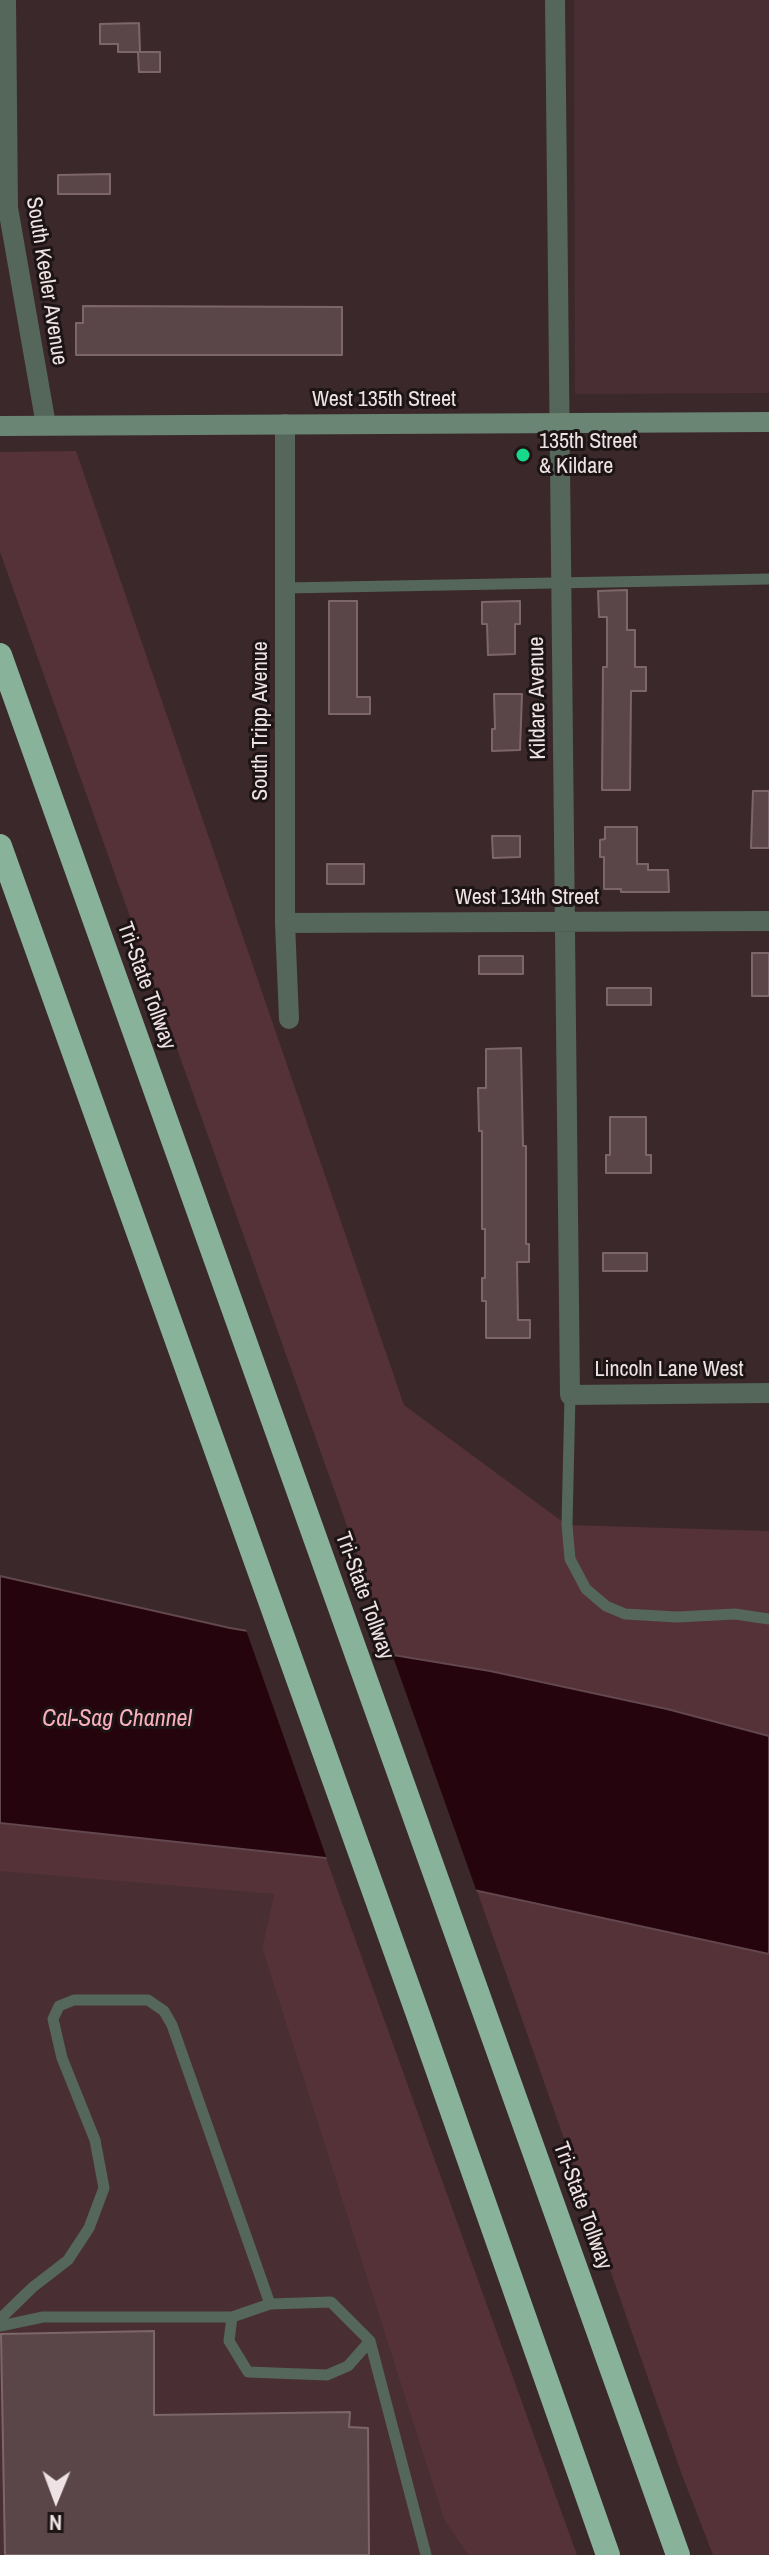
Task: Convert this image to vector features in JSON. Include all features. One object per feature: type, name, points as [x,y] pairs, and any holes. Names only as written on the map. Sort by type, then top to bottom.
[{"type":"highway","name":"Tri-State Tollway","points":[[0,655],[678,2555]]},
{"type":"highway","points":[[0,846],[608,2555]]},
{"type":"street","name":"South Keeler Avenue","points":[[6,0],[8,208],[46,425]]},
{"type":"street","name":"Kildare Avenue","points":[[555,0],[570,1395]]},
{"type":"street","name":"West 135th Street","points":[[0,426],[769,422]]},
{"type":"street","name":"South Tripp Avenue","points":[[285,424],[285,923],[289,1019]]},
{"type":"street","name":"West 134th Street","points":[[285,923],[769,921]]},
{"type":"street","name":"Lincoln Lane West","points":[[570,1395],[769,1393]]},
{"type":"lane","points":[[285,588],[769,579]]},
{"type":"lane","points":[[570,1395],[567,1525],[570,1559],[586,1589],[606,1606],[625,1614],[677,1617],[735,1614],[769,1619]]},
{"type":"lane","points":[[0,2319],[33,2287],[68,2260],[89,2228],[104,2188],[95,2140],[62,2058],[53,2019],[59,2006],[74,2000],[148,2000],[164,2011],[172,2025],[270,2304]]},
{"type":"lane","points":[[0,2326],[43,2317],[232,2317],[270,2304],[331,2302],[370,2341],[426,2555]]},
{"type":"lane","points":[[232,2317],[229,2341],[248,2372],[327,2375],[348,2366],[370,2341]]},
{"type":"shaded area","points":[[574,0],[769,0],[769,393],[575,394]]},
{"type":"shaded area","points":[[76,451],[404,1405],[567,1525],[769,1531],[769,1736],[667,1709],[490,1671],[393,1655],[0,552],[0,452]]},
{"type":"shaded area","points":[[0,1823],[283,1853],[262,1948],[444,2520],[468,2555],[0,2555]]},
{"type":"shaded area","points":[[0,1823],[326,1858],[577,2555],[468,2555],[444,2520],[262,1948],[274,1894],[0,1871]]},
{"type":"shaded area","points":[[477,1891],[769,1954],[769,2555],[713,2555],[682,2475]]},
{"type":"water","name":"Cal-Sag Channel","points":[[0,1576],[230,1628],[490,1671],[667,1709],[769,1736],[769,1954],[326,1858],[0,1823]]},
{"type":"pier","points":[[245,1627],[391,1651],[478,1895],[328,1862]]},
{"type":"building","points":[[139,23],[140,52],[160,52],[160,72],[139,72],[138,52],[118,52],[118,44],[100,44],[100,24]]},
{"type":"building","points":[[110,174],[110,194],[58,194],[58,175]]},
{"type":"building","points":[[83,306],[342,307],[342,355],[76,355],[76,323],[83,323]]},
{"type":"building","points":[[627,590],[627,630],[635,630],[635,667],[646,667],[646,691],[631,691],[630,790],[602,790],[603,667],[607,667],[607,617],[599,617],[598,591]]},
{"type":"building","points":[[329,601],[357,601],[357,697],[370,697],[370,714],[329,714]]},
{"type":"building","points":[[520,601],[520,624],[515,624],[515,654],[488,655],[487,624],[482,624],[482,602]]},
{"type":"building","points":[[494,694],[522,694],[520,750],[492,751]]},
{"type":"building","points":[[753,791],[769,791],[769,848],[751,848]]},
{"type":"building","points":[[605,827],[637,827],[637,864],[648,864],[648,870],[668,870],[669,892],[604,889],[604,857],[600,857],[600,840],[605,839]]},
{"type":"building","points":[[492,836],[520,836],[520,857],[493,858]]},
{"type":"building","points":[[327,864],[364,864],[364,884],[327,884]]},
{"type":"building","points":[[752,953],[769,953],[769,996],[752,996]]},
{"type":"building","points":[[479,956],[523,956],[523,974],[479,974]]},
{"type":"building","points":[[607,988],[651,988],[651,1005],[607,1005]]},
{"type":"building","points":[[521,1048],[529,1262],[517,1262],[518,1320],[530,1320],[530,1338],[486,1338],[486,1301],[482,1301],[485,1229],[482,1229],[482,1131],[479,1131],[478,1088],[486,1088],[486,1049]]},
{"type":"building","points":[[610,1117],[646,1117],[646,1155],[651,1155],[651,1173],[606,1173],[606,1155],[610,1155]]},
{"type":"building","points":[[603,1253],[647,1253],[647,1271],[603,1271]]},
{"type":"building","points":[[154,2331],[154,2415],[350,2412],[349,2427],[368,2428],[369,2555],[5,2555],[1,2334]]},
{"type":"place","name":"135th Street & Kildare","points":[[523,455]]}]
